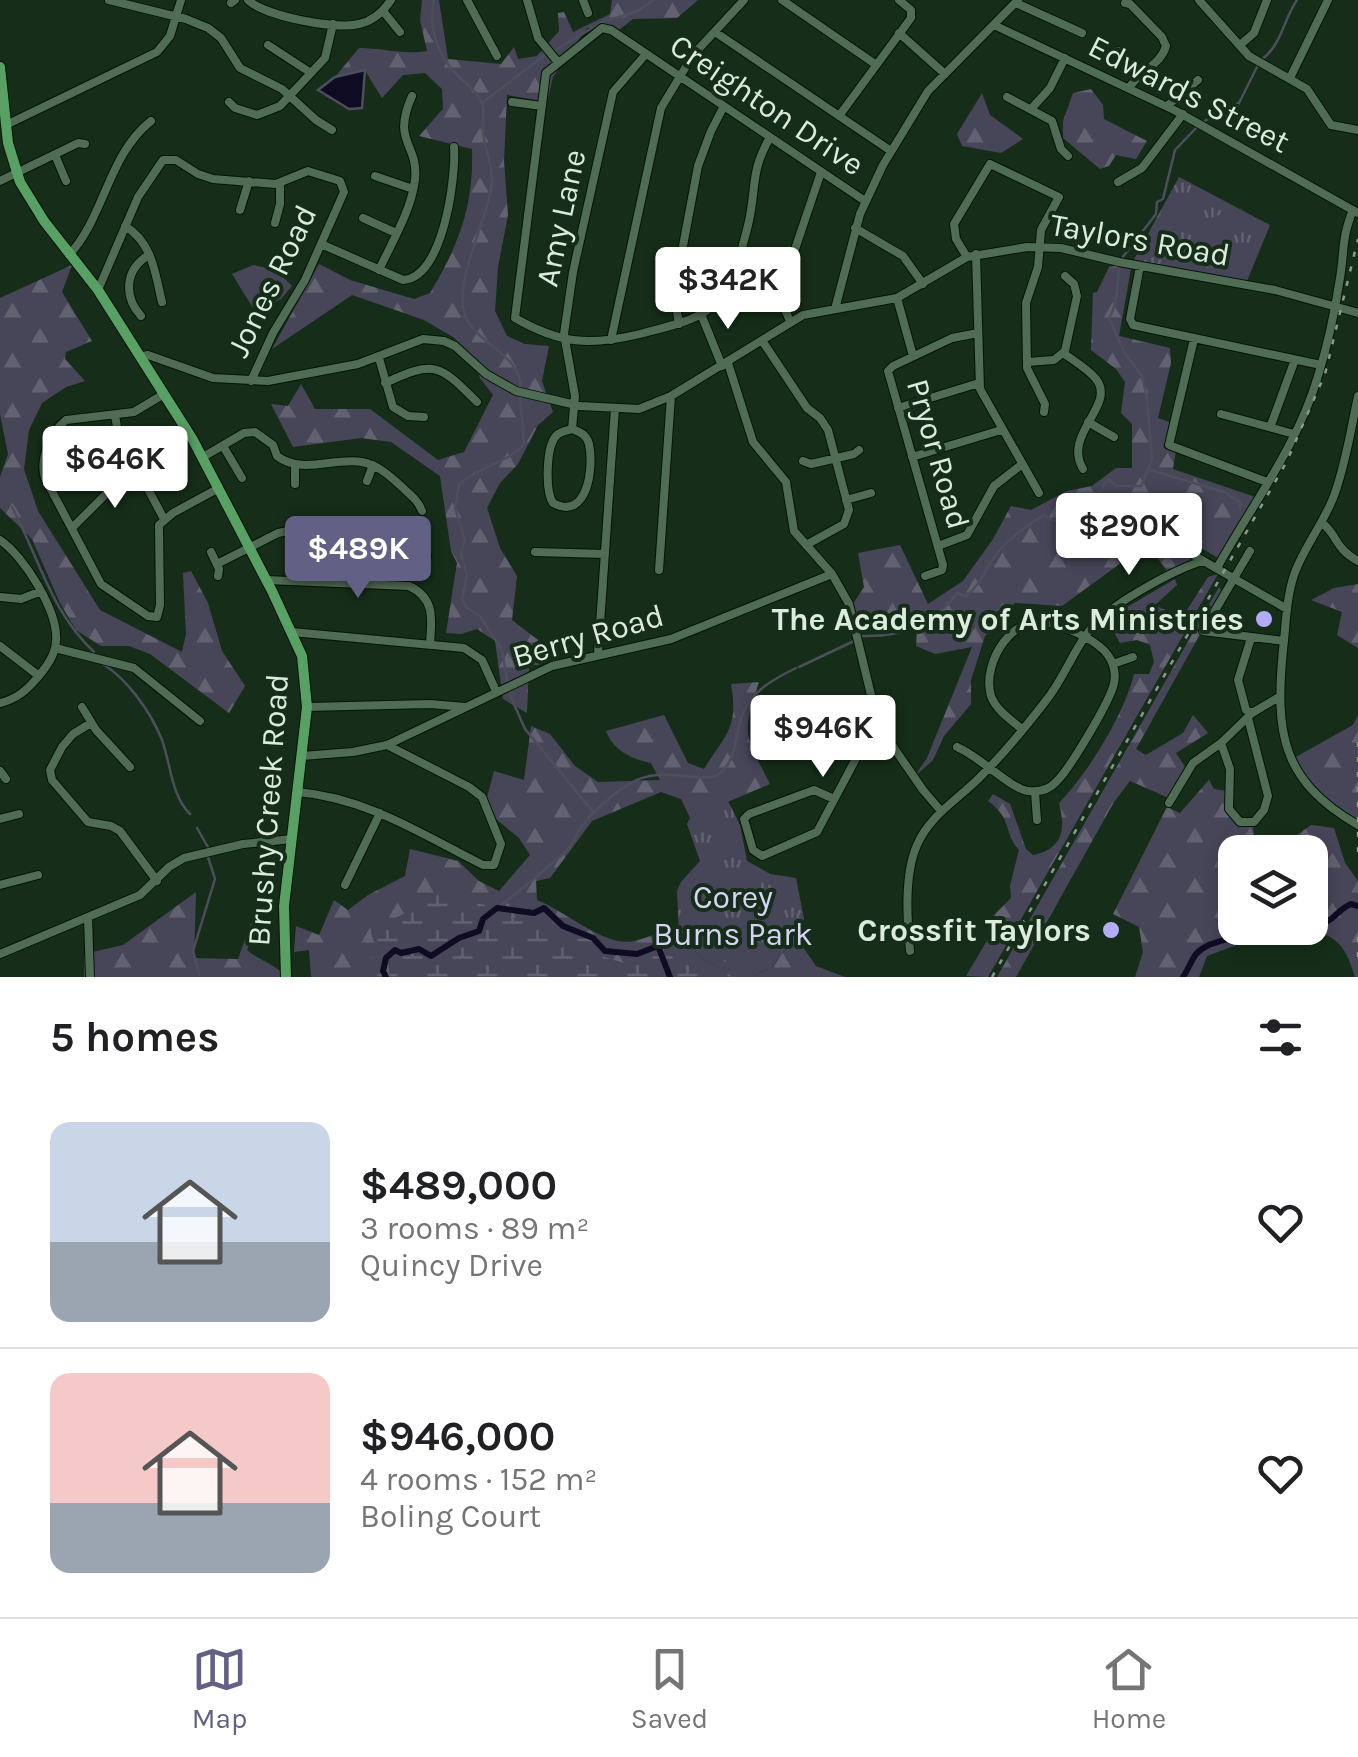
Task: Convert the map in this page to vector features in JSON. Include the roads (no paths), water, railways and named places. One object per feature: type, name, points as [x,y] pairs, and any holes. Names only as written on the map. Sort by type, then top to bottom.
[{"type":"main road","name":"Brushy Creek Road","points":[[0,67],[16,173],[39,215],[98,290],[131,346],[147,357],[146,369],[203,457],[267,580],[304,664],[306,707],[282,939],[286,977]]},
{"type":"street","points":[[109,0],[136,3],[214,32],[240,68],[290,96],[332,130]]},
{"type":"street","points":[[6,124],[157,52],[168,40],[181,0]]},
{"type":"street","points":[[248,0],[261,10],[333,24],[359,24],[383,11],[391,0]]},
{"type":"street","points":[[277,14],[282,0]]},
{"type":"street","points":[[468,0],[497,56]]},
{"type":"street","points":[[527,0],[536,34],[557,62],[546,73],[514,315],[566,340],[612,340],[679,324],[700,314],[720,300],[732,281],[750,218],[755,170],[770,138]]},
{"type":"street","points":[[582,0],[588,13]]},
{"type":"street","points":[[612,340],[659,113],[678,76],[744,0]]},
{"type":"street","points":[[782,0],[875,64]]},
{"type":"street","points":[[839,116],[911,20],[912,12],[899,0]]},
{"type":"street","points":[[1240,45],[1254,33],[1267,0]]},
{"type":"street","points":[[1290,78],[1328,0]]},
{"type":"street","points":[[835,309],[864,201],[924,96],[1017,1],[1082,32]]},
{"type":"street","points":[[1202,1],[1252,58],[1310,92],[1331,125],[1358,130]]},
{"type":"street","points":[[1125,4],[1130,4],[1165,42],[1163,56],[1141,73],[1130,88]]},
{"type":"street","points":[[383,11],[400,32]]},
{"type":"street","points":[[229,102],[243,112],[261,115],[278,108],[328,54],[333,24]]},
{"type":"street","name":"Edwards Street","points":[[994,25],[1168,106],[1356,211]]},
{"type":"street","name":"Creighton Drive","points":[[557,62],[603,28],[864,201]]},
{"type":"street","points":[[715,32],[892,151]]},
{"type":"street","points":[[899,33],[945,74]]},
{"type":"street","points":[[268,44],[311,73]]},
{"type":"street","points":[[1119,51],[1141,73]]},
{"type":"street","name":"Amy Lane","points":[[572,429],[574,405],[566,340],[573,272],[613,92],[646,54]]},
{"type":"street","points":[[1032,108],[1053,84],[1066,58]]},
{"type":"street","points":[[1168,106],[1198,80]]},
{"type":"street","points":[[379,270],[413,189],[415,170],[402,121],[412,96]]},
{"type":"street","points":[[1007,96],[1055,124],[1056,139],[1068,156]]},
{"type":"street","points":[[512,102],[542,106]]},
{"type":"street","points":[[679,324],[674,294],[698,166],[724,106]]},
{"type":"street","points":[[1118,182],[1142,168],[1183,114]]},
{"type":"street","points":[[69,254],[85,236],[125,152],[151,121]]},
{"type":"street","points":[[0,181],[85,144]]},
{"type":"street","points":[[321,244],[402,280],[411,280],[428,263],[453,195],[454,147]]},
{"type":"street","points":[[54,155],[66,182]]},
{"type":"street","name":"Jones Road","points":[[98,290],[143,188],[163,160],[176,160],[210,178],[280,184],[306,171],[343,184],[344,191],[321,244],[251,381]]},
{"type":"street","points":[[1038,493],[978,383],[972,256],[956,239],[955,221],[990,164],[1059,196],[1042,230],[1038,267],[1026,304],[1028,372],[1045,404],[1044,412]]},
{"type":"street","points":[[790,322],[782,303],[782,288],[821,172]]},
{"type":"street","points":[[375,176],[413,189]]},
{"type":"street","points":[[240,210],[249,180]]},
{"type":"street","points":[[275,224],[280,184]]},
{"type":"street","points":[[1218,568],[1294,434],[1321,365],[1341,274],[1341,242],[1356,211]]},
{"type":"street","points":[[363,218],[396,233]]},
{"type":"street","points":[[126,226],[140,238],[149,255],[162,302]]},
{"type":"street","points":[[855,228],[904,256],[923,284]]},
{"type":"street","name":"Taylors Road","points":[[147,357],[203,376],[274,381],[379,358],[422,339],[444,341],[496,381],[520,392],[574,405],[644,408],[808,313],[897,298],[972,256],[1039,246],[1276,290],[1358,313]]},
{"type":"street","points":[[141,316],[128,288],[131,274],[149,255]]},
{"type":"street","points":[[1140,266],[1131,324],[1321,365]]},
{"type":"street","points":[[1027,362],[1051,361],[1064,354],[1077,296],[1074,284],[1065,276]]},
{"type":"street","points":[[897,298],[914,356]]},
{"type":"street","points":[[112,312],[132,301]]},
{"type":"street","points":[[700,314],[725,364],[753,442],[784,478],[793,528],[832,574],[851,609],[878,718],[906,767],[941,810]]},
{"type":"street","name":"Pryor Road","points":[[925,576],[943,569],[889,370],[952,338],[978,333]]},
{"type":"street","points":[[1194,339],[1169,445],[1267,482]]},
{"type":"street","points":[[763,342],[807,408],[824,422],[849,510],[844,524],[806,545]]},
{"type":"street","points":[[1064,354],[1100,386],[1100,398],[1076,449],[1083,469]]},
{"type":"street","points":[[379,358],[393,407],[408,416],[424,417]]},
{"type":"street","points":[[1271,425],[1293,366]]},
{"type":"street","points":[[385,383],[418,368],[434,367],[450,375],[476,402]]},
{"type":"street","points":[[898,408],[978,383]]},
{"type":"street","points":[[164,394],[139,410],[66,420],[58,427],[44,458],[43,473],[97,578],[108,591],[153,618],[160,614],[157,534],[164,519],[219,488]]},
{"type":"street","points":[[659,570],[670,396]]},
{"type":"street","points":[[1358,396],[1337,487],[1293,577],[1279,696],[1282,732],[1295,765],[1321,800],[1358,826]]},
{"type":"street","points":[[598,653],[615,408]]},
{"type":"street","points":[[1221,414],[1294,434]]},
{"type":"street","points":[[114,415],[117,431],[164,519]]},
{"type":"street","points":[[1088,422],[1114,437]]},
{"type":"street","points":[[572,429],[585,436],[590,446],[586,484],[578,504],[561,507],[546,490],[552,445],[556,436],[572,429]]},
{"type":"street","points":[[912,457],[1001,430]]},
{"type":"street","points":[[203,457],[244,433],[255,432],[273,445],[277,456],[296,465],[360,462],[373,466],[420,503],[422,511]]},
{"type":"street","points":[[223,446],[242,478]]},
{"type":"street","points":[[804,462],[811,464],[859,450]]},
{"type":"street","points":[[938,546],[958,541],[967,534],[994,486],[1021,464]]},
{"type":"street","points":[[294,484],[296,465]]},
{"type":"street","points":[[367,481],[373,466]]},
{"type":"street","points":[[72,528],[101,498],[139,473]]},
{"type":"street","points":[[846,500],[872,493]]},
{"type":"street","points":[[1115,510],[1287,609]]},
{"type":"street","points":[[1322,522],[1341,550],[1358,561]]},
{"type":"street","points":[[217,564],[288,530],[348,532],[364,535],[399,554],[427,556]]},
{"type":"street","points":[[0,540],[18,554],[40,592],[54,622],[56,648],[39,676],[19,696],[0,703]]},
{"type":"street","points":[[1250,551],[1204,632],[1284,641]]},
{"type":"street","points":[[210,552],[218,576]]},
{"type":"street","points":[[535,552],[605,554]]},
{"type":"street","points":[[910,950],[908,924],[914,855],[924,832],[1022,730],[1104,615],[1203,561]]},
{"type":"street","name":"Berry Road","points":[[302,756],[387,746],[550,667],[678,636],[832,574]]},
{"type":"street","points":[[267,580],[409,586],[423,594],[429,604],[430,643]]},
{"type":"street","points":[[0,598],[21,599],[40,592]]},
{"type":"street","points":[[957,747],[990,766],[1016,788],[1035,792],[1057,782],[1112,688],[1113,664],[1104,650],[1055,624],[1034,620],[1018,625],[1008,636],[991,672],[990,690],[997,707],[1022,730]]},
{"type":"street","points":[[292,632],[459,646],[474,652],[504,687]]},
{"type":"street","points":[[1222,743],[1230,769],[1229,809],[1238,820],[1254,822],[1268,800],[1238,680],[1251,638]]},
{"type":"street","points":[[0,646],[39,676]]},
{"type":"street","points":[[56,648],[134,668],[200,721]]},
{"type":"street","points":[[1113,664],[1133,657]]},
{"type":"street","points":[[1169,803],[1190,765],[1279,696]]},
{"type":"street","points":[[306,707],[465,707]]},
{"type":"street","points":[[82,708],[130,768]]},
{"type":"street","points":[[834,798],[814,790],[749,814],[744,818],[753,850],[762,856],[812,836],[834,798],[878,718]]},
{"type":"street","points":[[91,724],[73,734],[62,747],[50,770],[52,780],[88,822],[120,831],[157,881]]},
{"type":"street","points":[[298,792],[339,798],[380,813],[487,867],[495,864],[501,852],[491,812],[480,794],[387,746]]},
{"type":"street","points":[[1035,792],[1037,820]]},
{"type":"street","points":[[346,885],[380,813]]},
{"type":"street","points":[[0,819],[20,814]]},
{"type":"street","points":[[0,954],[140,895],[184,858],[243,844],[292,839]]},
{"type":"street","points":[[0,884],[38,875]]},
{"type":"street","points":[[88,918],[90,977]]},
{"type":"waterway","points":[[434,0],[432,21],[440,51],[483,107],[492,176],[463,288],[466,318],[514,367],[521,389]]},
{"type":"waterway","points":[[554,51],[602,22],[638,11],[653,0]]},
{"type":"waterway","points":[[1261,60],[1274,47],[1297,0]]},
{"type":"waterway","points":[[482,103],[546,54]]},
{"type":"waterway","points":[[1202,123],[1239,103],[1258,65]]},
{"type":"waterway","points":[[1122,258],[1156,214],[1175,150],[1197,127]]},
{"type":"waterway","points":[[861,636],[903,632],[927,622],[957,593],[966,596],[975,588],[1005,544],[1044,515],[1053,520],[1069,517],[1110,480],[1115,486],[1141,486],[1152,460],[1147,398],[1142,376],[1124,352],[1109,318],[1116,300],[1119,265]]},
{"type":"waterway","points":[[520,397],[524,444],[459,485],[455,508],[465,540],[461,554],[467,575],[462,599],[466,607],[480,616],[502,650],[510,695],[525,729],[594,813]]},
{"type":"waterway","points":[[1150,470],[1224,492],[1240,502],[1240,509]]},
{"type":"waterway","points":[[12,507],[56,602],[94,652]]},
{"type":"waterway","points":[[799,667],[854,641]]},
{"type":"waterway","points":[[103,664],[129,687],[152,718],[175,789],[190,814]]},
{"type":"waterway","points":[[497,908],[567,850],[591,816],[629,784],[649,776],[704,778],[719,774],[730,761],[748,703],[766,685],[796,668]]},
{"type":"waterway","points":[[197,828],[209,849]]},
{"type":"waterway","points":[[200,977],[193,951],[215,879],[208,857]]},
{"type":"waterway","points":[[1328,920],[1351,904],[1358,906]]},
{"type":"waterway","points":[[386,977],[386,958],[395,950],[401,953],[419,949],[431,956],[459,938],[479,931],[483,919],[497,908],[534,913],[544,908],[563,926],[593,938],[605,951],[637,954],[658,946],[670,977]]},
{"type":"waterway","points":[[1183,977],[1196,954],[1218,941]]},
{"type":"railway","points":[[992,977],[1287,461],[1325,374],[1358,239]]},
{"type":"railway","points":[[1358,742],[1358,861]]},
{"type":"railway","points":[[1358,937],[1358,965]]},
{"type":"place","name":"The Academy of Arts Ministries","points":[[1264,619]]},
{"type":"place","name":"Crossfit Taylors","points":[[1111,930]]},
{"type":"park label","name":"Corey Burns Park","points":[[733,916]]}]
